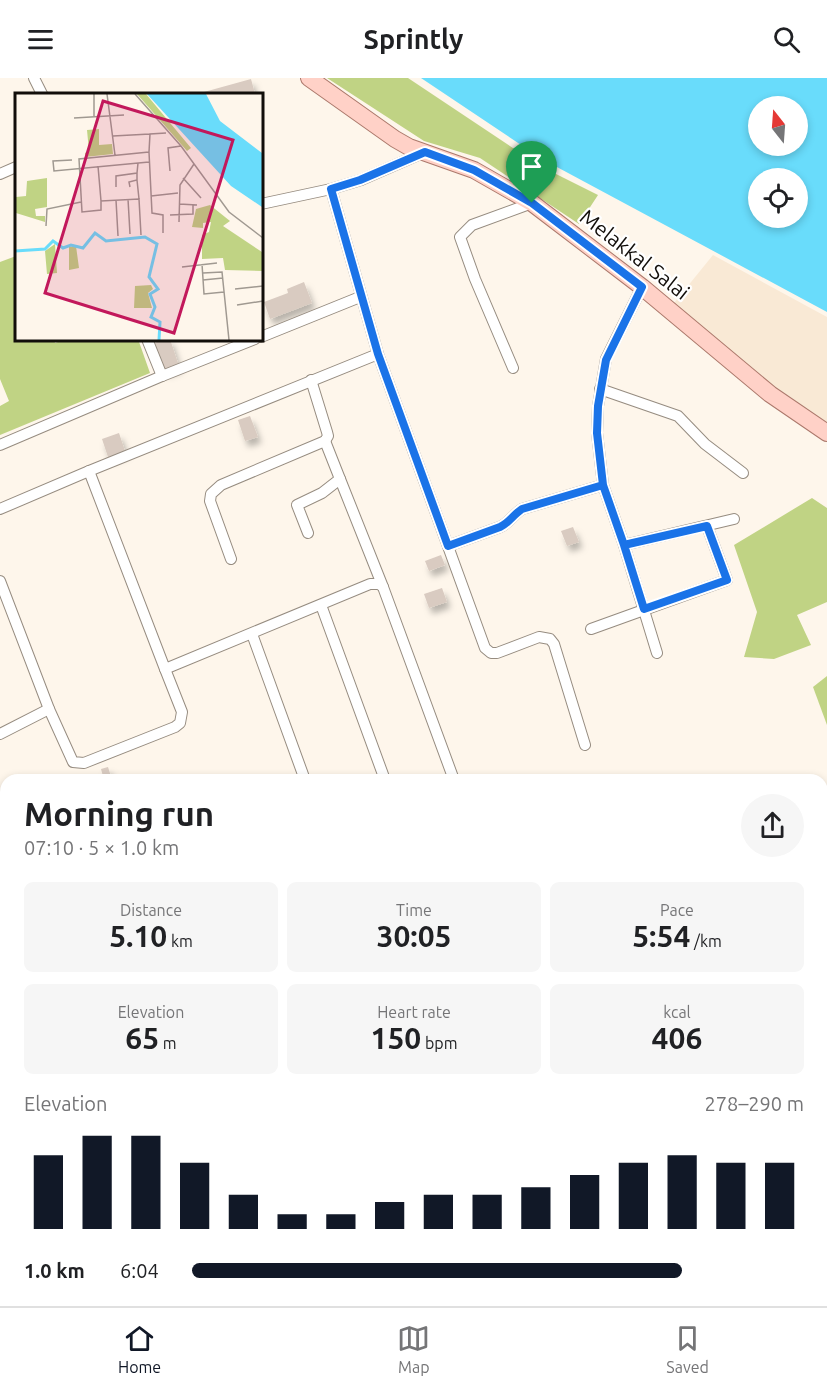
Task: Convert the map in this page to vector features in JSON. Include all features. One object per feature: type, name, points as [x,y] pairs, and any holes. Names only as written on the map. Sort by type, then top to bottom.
[{"type":"main road","name":"Melakkal Salai","points":[[309,78],[409,147],[474,170],[532,203],[642,287],[770,394],[827,433]]},
{"type":"street","points":[[34,78],[42,93]]},
{"type":"street","points":[[262,204],[331,189],[360,180],[425,152]]},
{"type":"street","points":[[0,174],[15,167]]},
{"type":"street","points":[[331,189],[378,354],[484,648],[488,652],[497,653],[539,637],[550,639],[554,644],[585,745]]},
{"type":"street","points":[[513,368],[474,279],[460,237],[472,225],[532,203]]},
{"type":"street","points":[[642,287],[606,360],[600,389],[597,433],[603,485],[657,653]]},
{"type":"street","points":[[262,337],[360,297]]},
{"type":"street","points":[[147,340],[162,376]]},
{"type":"street","points":[[0,445],[252,340]]},
{"type":"street","points":[[0,508],[378,354]]},
{"type":"street","points":[[311,380],[328,436],[326,441],[452,774]]},
{"type":"street","points":[[600,389],[678,416],[705,444],[744,473]]},
{"type":"street","points":[[231,559],[210,501],[210,494],[221,485],[326,441]]},
{"type":"street","points":[[0,581],[70,759],[79,764],[84,763],[180,723],[182,712],[88,471]]},
{"type":"street","points":[[308,533],[297,505],[322,493],[340,479]]},
{"type":"street","points":[[448,546],[507,524],[513,515],[522,509],[603,485]]},
{"type":"street","points":[[624,545],[734,519]]},
{"type":"street","points":[[591,629],[727,580],[707,526]]},
{"type":"street","points":[[165,669],[370,584],[379,584],[383,587]]},
{"type":"street","points":[[321,605],[383,774]]},
{"type":"street","points":[[252,634],[303,774]]},
{"type":"street","points":[[0,734],[49,709]]},
{"type":"shaded area","points":[[713,255],[827,317],[827,423],[770,383],[674,303]]},
{"type":"green space","points":[[327,78],[408,78],[540,166],[598,195],[579,224],[480,158],[424,141]]},
{"type":"green space","points":[[15,256],[15,340],[54,340],[55,343],[64,340],[138,340],[150,373],[0,435],[0,406],[9,401],[0,379],[0,262]]},
{"type":"green space","points":[[812,498],[827,508],[827,602],[797,615],[811,645],[774,659],[744,657],[757,612],[734,545]]},
{"type":"green space","points":[[827,676],[827,725],[813,687]]},
{"type":"water","points":[[421,78],[827,78],[827,312],[542,159]]},
{"type":"building","points":[[251,79],[255,93],[204,93]]},
{"type":"building","points":[[304,282],[312,303],[270,319],[264,302],[288,293],[287,289]]},
{"type":"building","points":[[170,340],[179,366],[164,371],[154,343]]},
{"type":"building","points":[[250,416],[258,437],[245,441],[238,420]]},
{"type":"building","points":[[119,433],[125,451],[108,457],[102,439]]},
{"type":"building","points":[[573,527],[579,542],[567,546],[561,531]]},
{"type":"building","points":[[441,555],[445,565],[429,571],[425,561]]},
{"type":"building","points":[[442,588],[447,602],[429,608],[424,594]]},
{"type":"building","points":[[108,767],[110,774],[102,774],[101,769]]},
{"type":"route","points":[[532,203],[474,170],[425,152],[360,180],[331,189],[378,354],[448,546],[507,524],[513,515],[522,509],[603,485],[624,545],[707,526],[727,580],[644,609],[603,485],[597,433],[598,406],[606,360],[642,287],[532,203]]}]
